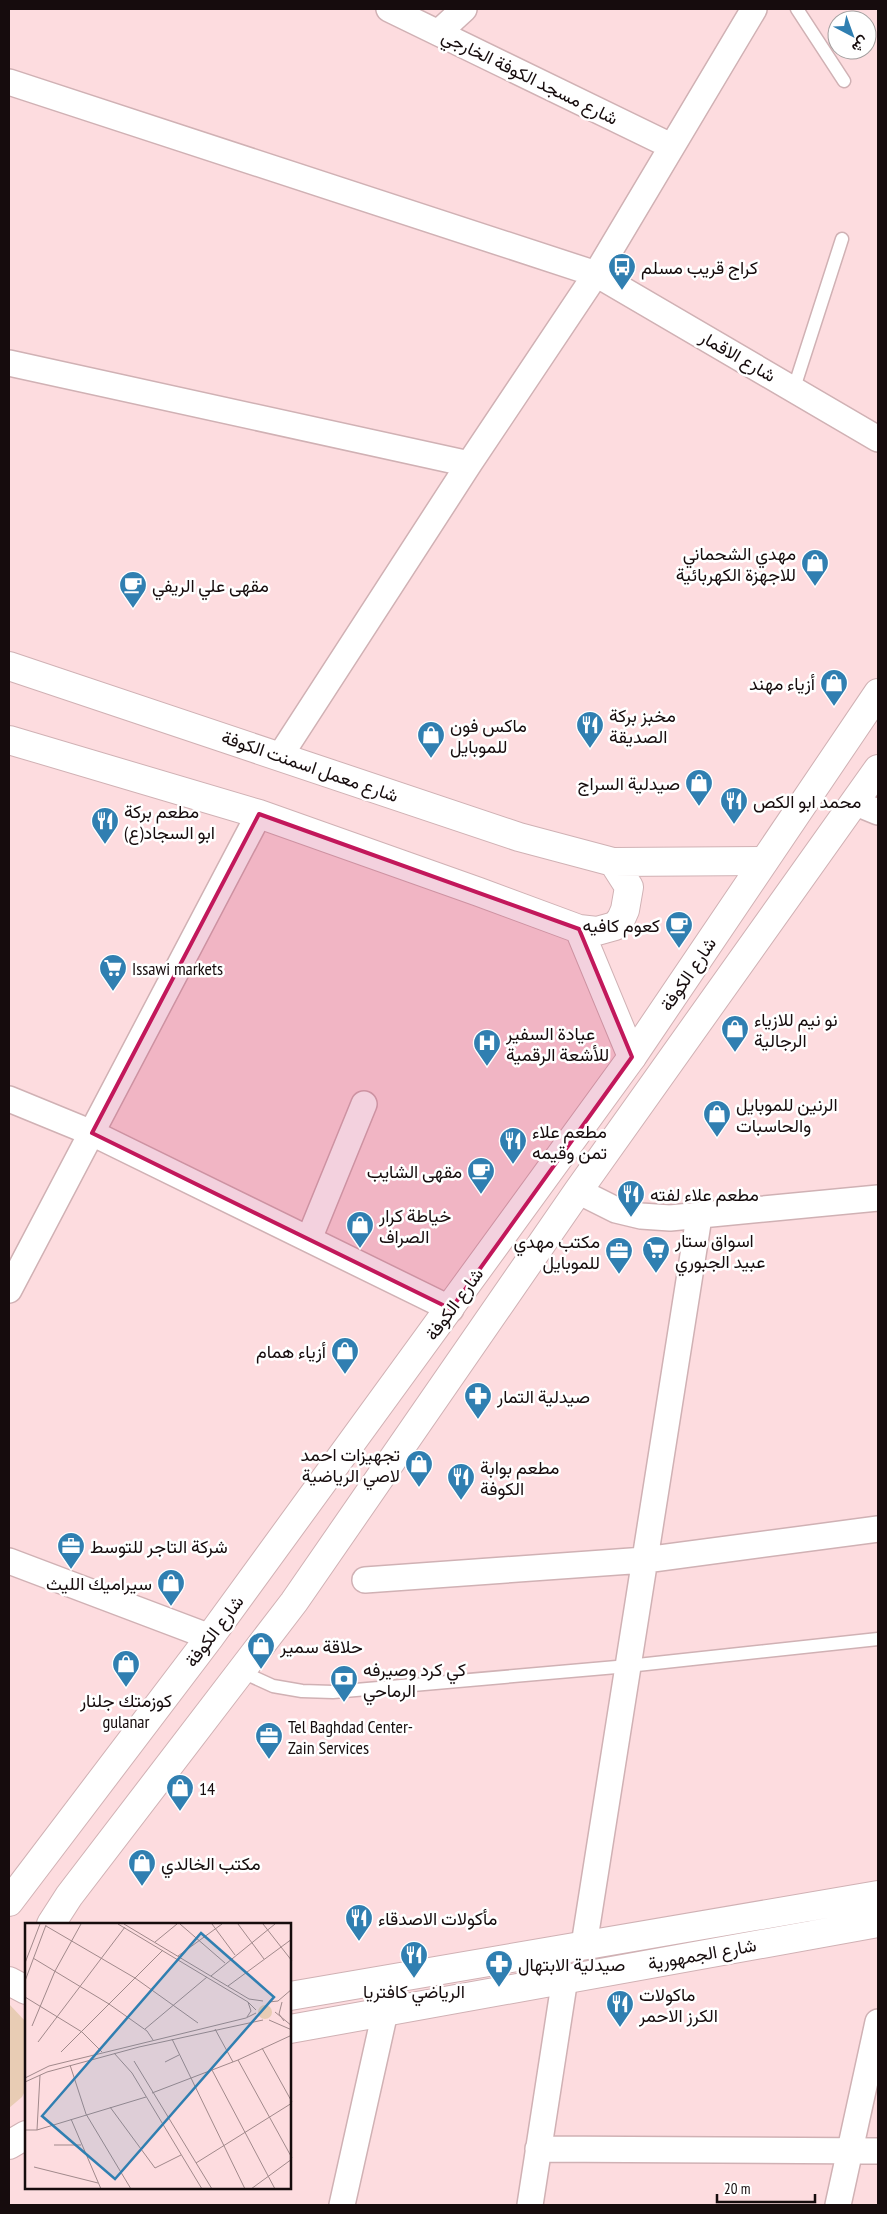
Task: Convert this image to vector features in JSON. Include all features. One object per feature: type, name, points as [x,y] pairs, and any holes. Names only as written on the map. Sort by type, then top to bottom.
[{"type":"main road","name":"شارع معمل اسمنت الكوفة","points":[[9,666],[519,837],[613,862],[764,861]]},
{"type":"main road","name":"شارع الكوفة","points":[[9,1902],[210,1637],[451,1309],[632,1057],[878,693]]},
{"type":"main road","points":[[9,740],[260,814],[579,929],[598,931],[615,926],[621,919],[625,910],[628,887],[613,862]]},
{"type":"main road","name":"شارع الكوفة","points":[[52,1923],[69,1896],[294,1602],[578,1191],[867,808],[878,769]]},
{"type":"main road","points":[[579,929],[632,1057]]},
{"type":"main road","name":"شارع الجمهورية","points":[[291,1996],[878,1895]]},
{"type":"main road","points":[[62,1923],[69,1896]]},
{"type":"main road","name":"شارع الجمهورية","points":[[291,2028],[878,1923]]},
{"type":"main road","points":[[9,1981],[25,1989]]},
{"type":"street","name":"شارع مسجد الكوفة الخارجي","points":[[389,9],[671,146]]},
{"type":"street","points":[[439,32],[464,9]]},
{"type":"street","points":[[280,756],[469,464],[596,274],[754,9]]},
{"type":"street","name":"شارع الاقمار","points":[[9,82],[596,274],[794,388],[878,439]]},
{"type":"street","points":[[9,363],[469,464]]},
{"type":"street","points":[[9,1290],[260,814]]},
{"type":"street","points":[[9,1099],[92,1133],[451,1309]]},
{"type":"street","points":[[309,1239],[364,1104]]},
{"type":"street","points":[[578,1191],[616,1210],[641,1216],[670,1218],[699,1217],[878,1198]]},
{"type":"street","points":[[584,1945],[699,1217]]},
{"type":"street","points":[[365,1580],[645,1560],[878,1529]]},
{"type":"street","points":[[9,1561],[210,1637]]},
{"type":"street","points":[[530,2205],[565,1978]]},
{"type":"street","points":[[342,2205],[385,2012]]},
{"type":"street","points":[[838,2205],[848,2151],[878,2022]]},
{"type":"street","points":[[538,2149],[878,2151]]},
{"type":"lane","points":[[797,9],[844,81]]},
{"type":"lane","points":[[794,388],[842,239]]},
{"type":"lane","points":[[240,1671],[273,1686],[302,1691],[333,1692],[628,1666],[878,1639]]},
{"type":"highlighted area","points":[[259,814],[579,929],[632,1057],[451,1309],[92,1133]]},
{"type":"shaded area","points":[[9,2004],[25,2021],[25,2091],[22,2097],[9,2108]]},
{"type":"place","name":"كراج قريب مسلم","points":[[622,291]]},
{"type":"place","name":"مهدي الشحماني للاجهزة الكهربائية","points":[[815,587]]},
{"type":"place","name":"مقهى علي الريفي","points":[[133,609]]},
{"type":"place","name":"أزياء مهند","points":[[834,707]]},
{"type":"place","name":"مخبز بركة الصديقة","points":[[590,749]]},
{"type":"place","name":"ماكس فون للموبايل","points":[[431,759]]},
{"type":"place","name":"صيدلية السراج","points":[[699,807]]},
{"type":"place","name":"محمد ابو الكص","points":[[734,825]]},
{"type":"place","name":"مطعم بركة ابو السجاد(ع)","points":[[105,845]]},
{"type":"place","name":"كعوم كافيه","points":[[679,949]]},
{"type":"place","name":"Issawi markets","points":[[113,992]]},
{"type":"place","name":"نو نيم للازياء الرجالية","points":[[735,1053]]},
{"type":"place","name":"عيادة السفير للأشعة الرقمية","points":[[487,1067]]},
{"type":"place","name":"الرنين للموبايل والحاسبات","points":[[717,1138]]},
{"type":"place","name":"مطعم علاء تمن وقيمه","points":[[513,1165]]},
{"type":"place","name":"مقهى الشايب","points":[[481,1195]]},
{"type":"place","name":"مطعم علاء لفته","points":[[631,1218]]},
{"type":"place","name":"خياطة كرار الصراف","points":[[360,1249]]},
{"type":"place","name":"اسواق ستار عبيد الجبوري","points":[[656,1274]]},
{"type":"place","name":"مكتب مهدي للموبايل","points":[[619,1275]]},
{"type":"place","name":"أزياء همام","points":[[345,1375]]},
{"type":"place","name":"صيدلية التمار","points":[[478,1420]]},
{"type":"place","name":"تجهيزات احمد لاصي الرياضية","points":[[419,1488]]},
{"type":"place","name":"مطعم بوابة الكوفة","points":[[461,1501]]},
{"type":"place","name":"شركة التاجر للتوسط","points":[[71,1570]]},
{"type":"place","name":"سيراميك الليث","points":[[171,1607]]},
{"type":"place","name":"حلاقة سمير","points":[[261,1670]]},
{"type":"place","name":"كوزمتك جلنار gulanar","points":[[126,1688]]},
{"type":"place","name":"كي كرد وصيرفه الرماحي","points":[[344,1703]]},
{"type":"place","name":"Tel Baghdad Center- Zain Services","points":[[269,1760]]},
{"type":"place","name":"14","points":[[180,1812]]},
{"type":"place","name":"مكتب الخالدي","points":[[142,1887]]},
{"type":"place","name":"مأكولات الاصدقاء","points":[[359,1942]]},
{"type":"place","name":"الرياضي كافتريا","points":[[414,1979]]},
{"type":"place","name":"صيدلية الابتهال","points":[[499,1988]]},
{"type":"place","name":"ماكولات الكرز الاحمر","points":[[620,2028]]}]
